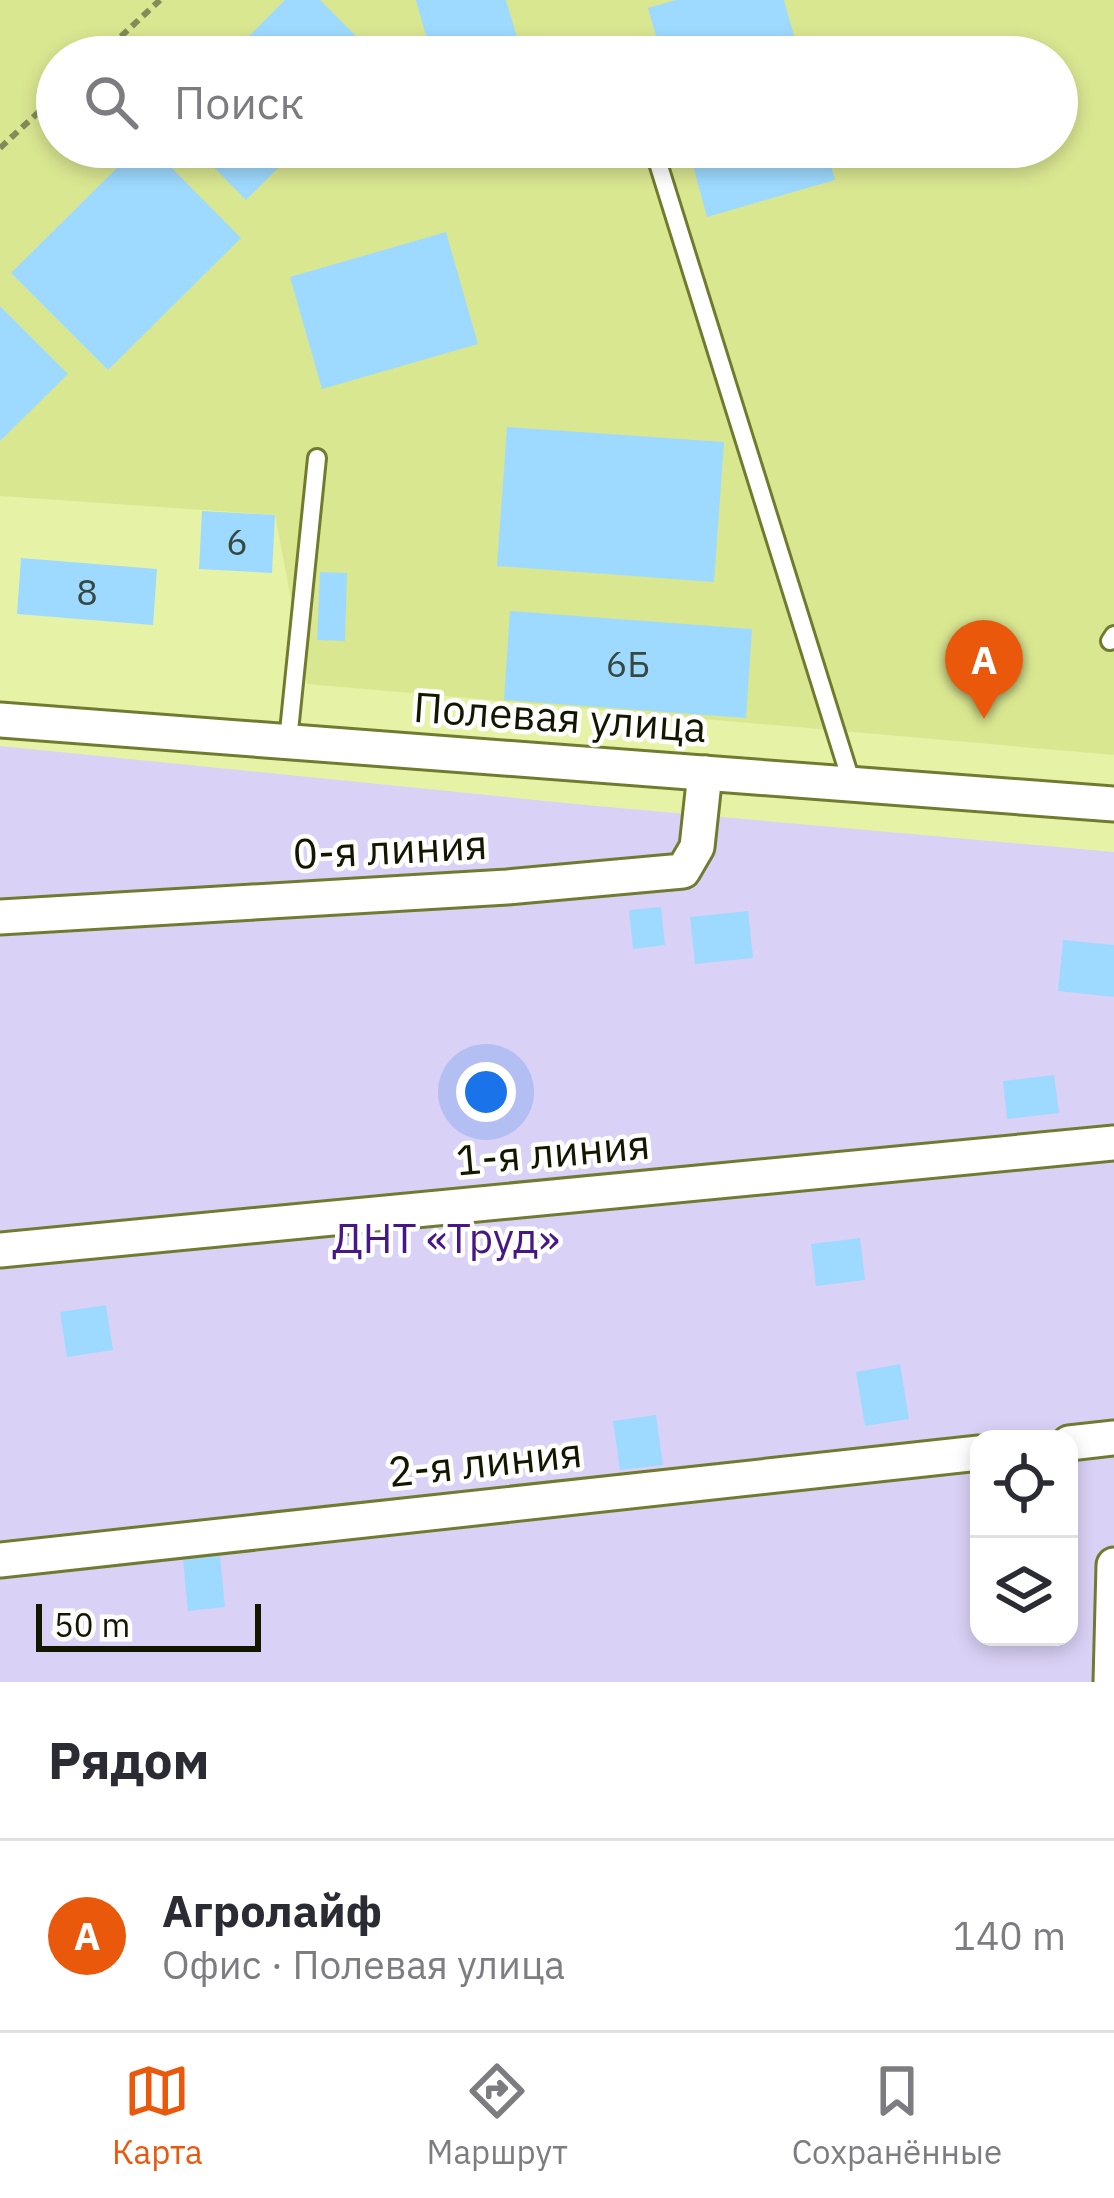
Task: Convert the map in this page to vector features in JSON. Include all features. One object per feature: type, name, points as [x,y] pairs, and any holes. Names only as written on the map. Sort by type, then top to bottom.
[{"type":"street","name":"Полевая улица","points":[[0,720],[1114,804]]},
{"type":"street","name":"0-я линия","points":[[0,916],[507,887],[683,872],[697,847],[705,773]]},
{"type":"street","name":"1-я линия","points":[[0,1250],[1114,1143]]},
{"type":"street","points":[[1078,1442],[1114,1438]]},
{"type":"street","name":"2-я линия","points":[[0,1560],[970,1454]]},
{"type":"street","points":[[1111,1682],[1114,1565]]},
{"type":"lane","points":[[660,168],[852,784]]},
{"type":"lane","points":[[288,741],[316,458]]},
{"type":"path","points":[[121,36],[160,0]]},
{"type":"path","points":[[0,148],[36,115]]},
{"type":"shaded area","points":[[0,0],[1114,0],[1114,755],[307,684],[275,515],[0,496]]},
{"type":"green space","name":"ДНТ «Труд»","points":[[0,746],[1114,852],[1114,1682],[0,1682]]},
{"type":"building","points":[[285,0],[320,0],[356,36],[249,36]]},
{"type":"building","points":[[416,0],[506,0],[517,36],[426,36]]},
{"type":"building","points":[[676,0],[784,0],[794,36],[656,36],[648,8]]},
{"type":"building","points":[[117,168],[172,168],[241,238],[108,370],[11,273]]},
{"type":"building","points":[[215,168],[278,168],[246,200]]},
{"type":"building","points":[[694,168],[832,168],[835,180],[707,217]]},
{"type":"building","points":[[446,232],[478,344],[322,389],[290,277]]},
{"type":"building","points":[[0,306],[68,374],[0,441]]},
{"type":"building","points":[[507,427],[724,442],[714,582],[497,566]]},
{"type":"building","points":[[202,511],[275,515],[272,573],[199,569]]},
{"type":"building","points":[[21,558],[157,569],[153,625],[17,614]]},
{"type":"building","points":[[320,572],[347,573],[345,641],[317,640]]},
{"type":"building","points":[[510,611],[752,629],[746,718],[504,700]]},
{"type":"building","points":[[661,907],[665,945],[633,949],[629,910]]},
{"type":"building","points":[[748,911],[753,958],[695,964],[690,917]]},
{"type":"building","points":[[1063,940],[1114,945],[1114,997],[1058,991]]},
{"type":"building","points":[[1054,1075],[1059,1113],[1007,1119],[1003,1081]]},
{"type":"building","points":[[860,1238],[865,1280],[816,1286],[811,1244]]},
{"type":"building","points":[[106,1305],[113,1350],[67,1357],[60,1312]]},
{"type":"building","points":[[900,1364],[909,1419],[865,1426],[856,1372]]},
{"type":"building","points":[[656,1415],[663,1465],[620,1470],[613,1421]]},
{"type":"building","points":[[220,1556],[225,1607],[188,1611],[183,1560]]},
{"type":"place","name":"Агролайф","points":[[984,719]]}]
